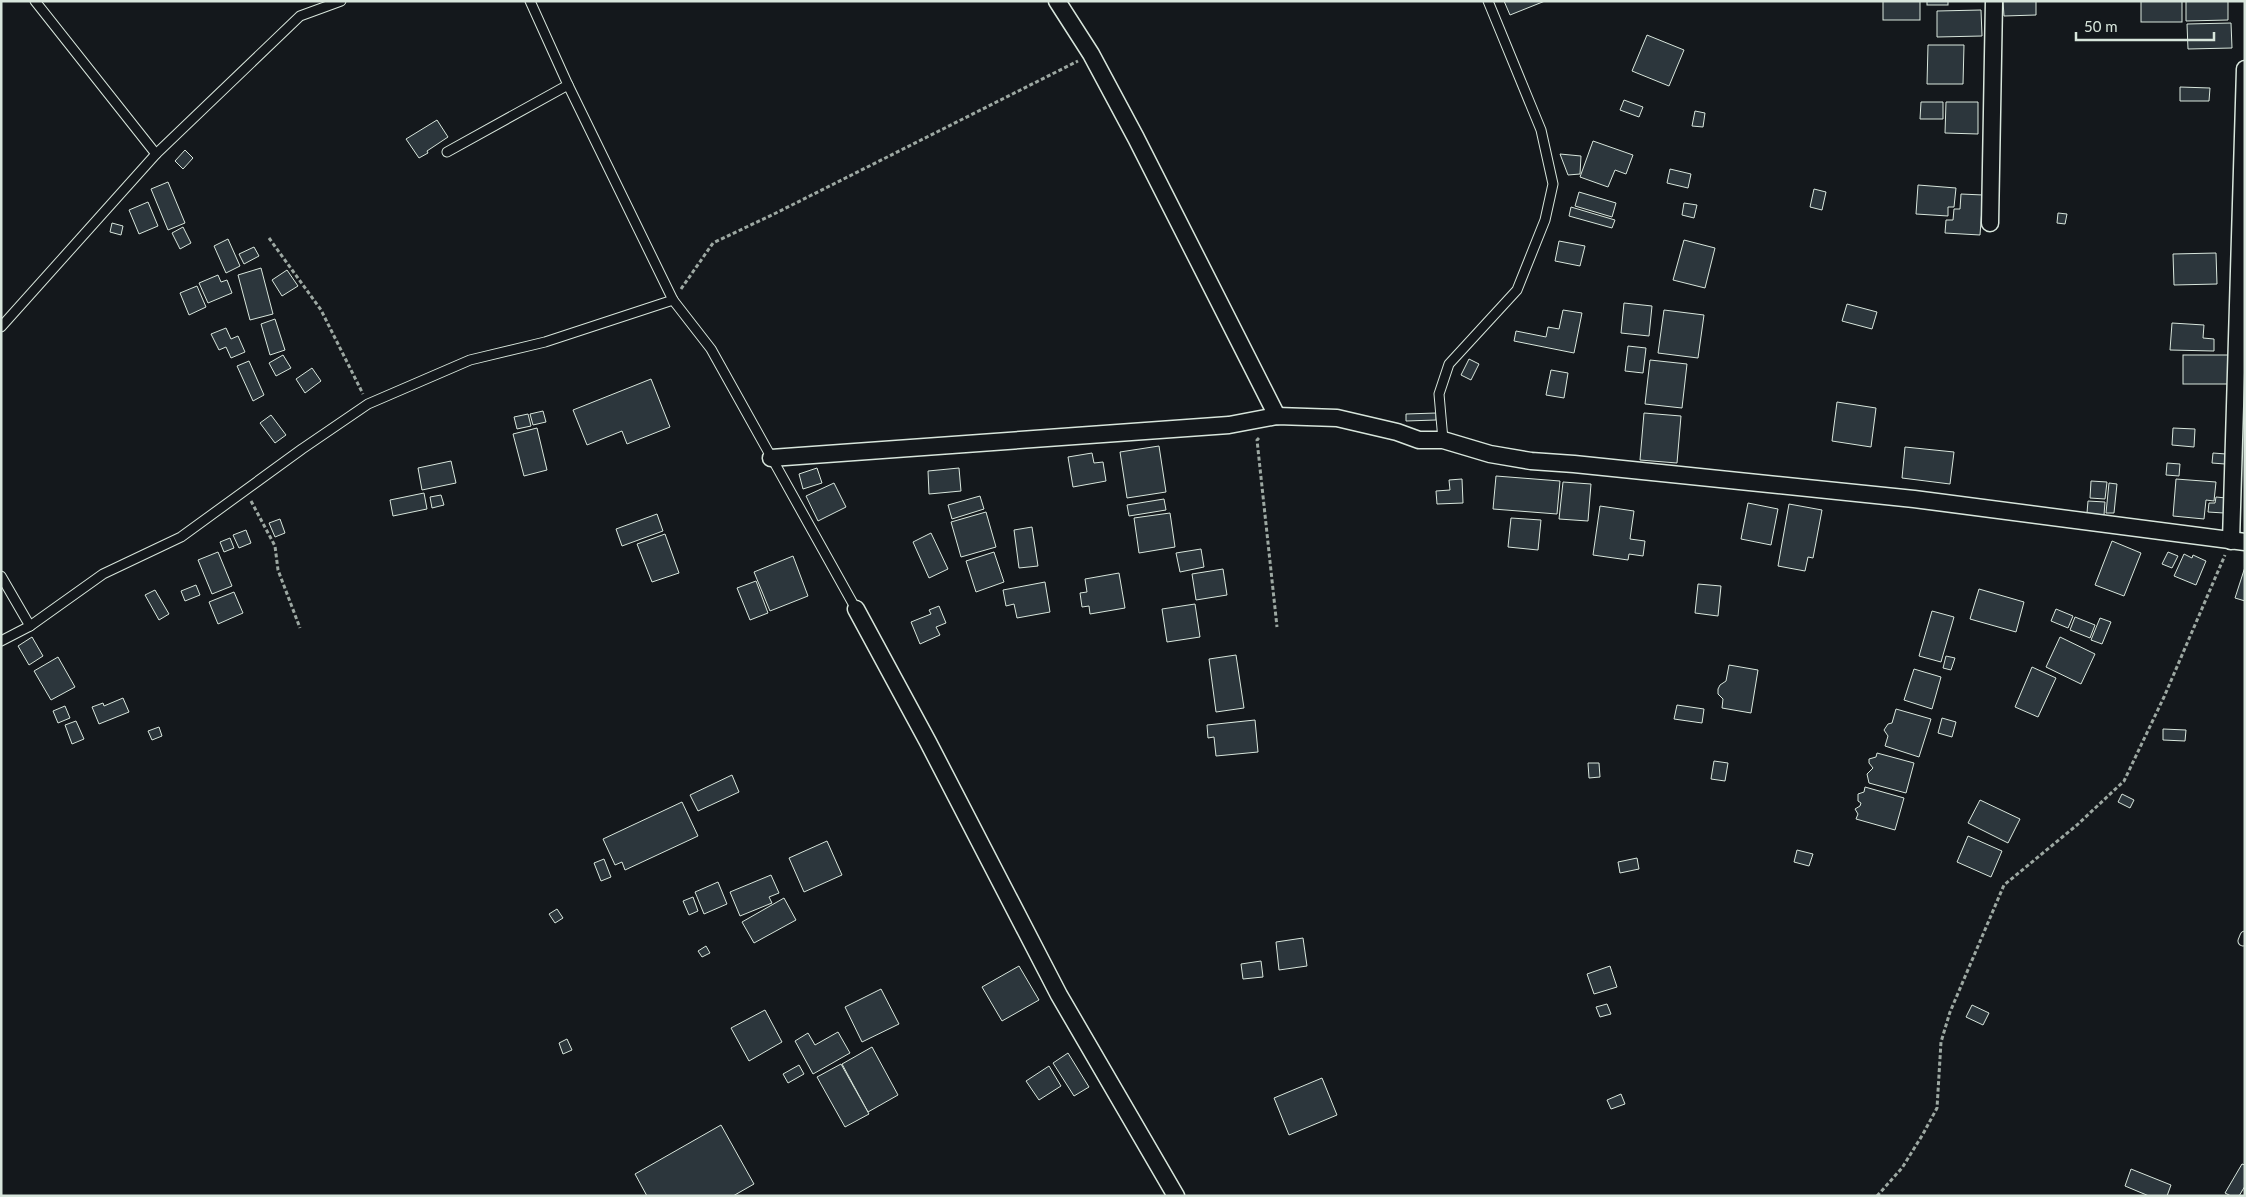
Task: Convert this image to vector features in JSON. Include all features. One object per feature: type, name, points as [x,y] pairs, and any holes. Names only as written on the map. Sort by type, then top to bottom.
[{"type":"street","points":[[1056,1],[1092,54],[1277,416]]},
{"type":"street","points":[[1990,223],[1994,1]]},
{"type":"street","points":[[771,458],[1229,425],[1277,416],[1337,418],[1397,432],[1419,440],[1443,440],[1490,454],[1531,461],[1914,499],[2238,542],[2245,69]]},
{"type":"street","points":[[856,609],[928,742],[1059,995],[1176,1196]]},
{"type":"lane","points":[[35,1],[156,154]]},
{"type":"lane","points":[[1,326],[156,154],[300,16],[341,1]]},
{"type":"lane","points":[[530,1],[568,85],[674,300],[711,349],[856,609]]},
{"type":"lane","points":[[1443,440],[1439,394],[1449,364],[1517,290],[1545,220],[1553,184],[1541,130],[1488,1]]},
{"type":"lane","points":[[447,152],[568,85]]},
{"type":"lane","points":[[1,642],[30,626],[103,574],[181,537],[368,404],[470,360],[545,342],[674,300]]},
{"type":"lane","points":[[1,576],[30,626]]},
{"type":"path","points":[[674,300],[712,243],[776,213],[1092,54]]},
{"type":"path","points":[[269,238],[321,310],[368,404]]},
{"type":"path","points":[[1277,416],[1257,440],[1277,627]]},
{"type":"path","points":[[245,491],[275,546],[278,570],[300,628]]},
{"type":"path","points":[[1877,1196],[1902,1168],[1937,1108],[1941,1042],[1950,1012],[2004,886],[2078,825],[2124,781],[2238,542]]},
{"type":"building","points":[[1504,1],[1545,1],[1510,15]]},
{"type":"building","points":[[1883,1],[1920,1],[1920,20],[1883,20]]},
{"type":"building","points":[[1927,1],[1948,1],[1948,5],[1927,5]]},
{"type":"building","points":[[2003,1],[2036,1],[2036,15],[2004,16]]},
{"type":"building","points":[[2141,1],[2182,1],[2182,22],[2141,22]]},
{"type":"building","points":[[2186,1],[2228,1],[2228,20],[2186,21]]},
{"type":"building","points":[[1981,10],[1982,36],[1937,37],[1937,11]]},
{"type":"building","points":[[2231,23],[2232,48],[2188,49],[2187,24]]},
{"type":"building","points":[[1647,35],[1684,50],[1669,86],[1632,71]]},
{"type":"building","points":[[1928,45],[1964,45],[1963,84],[1927,84]]},
{"type":"building","points":[[2180,87],[2210,88],[2209,101],[2180,101]]},
{"type":"building","points":[[1624,100],[1643,107],[1639,117],[1620,110]]},
{"type":"building","points":[[1921,102],[1943,102],[1943,119],[1920,119]]},
{"type":"building","points":[[1946,102],[1978,102],[1978,134],[1945,133]]},
{"type":"building","points":[[1695,111],[1705,113],[1703,127],[1692,126]]},
{"type":"building","points":[[437,120],[448,137],[419,158],[406,139]]},
{"type":"building","points":[[1593,141],[1633,155],[1626,174],[1615,170],[1608,187],[1580,177]]},
{"type":"building","points":[[185,150],[193,158],[183,169],[175,161]]},
{"type":"building","points":[[1560,154],[1581,156],[1580,174],[1568,175]]},
{"type":"building","points":[[1670,169],[1691,174],[1688,188],[1667,183]]},
{"type":"building","points":[[168,182],[185,223],[168,230],[151,189]]},
{"type":"building","points":[[1918,185],[1956,188],[1954,207],[1948,207],[1948,216],[1916,214]]},
{"type":"building","points":[[1814,189],[1826,192],[1822,210],[1810,207]]},
{"type":"building","points":[[1579,192],[1616,203],[1612,217],[1575,206]]},
{"type":"building","points":[[1961,194],[1983,195],[1980,235],[1945,233],[1946,220],[1953,220],[1954,209],[1960,209]]},
{"type":"building","points":[[148,202],[158,226],[139,234],[129,210]]},
{"type":"building","points":[[1684,203],[1697,205],[1694,218],[1682,215]]},
{"type":"building","points":[[1571,207],[1615,220],[1612,228],[1569,216]]},
{"type":"building","points":[[2058,213],[2067,214],[2065,224],[2057,223]]},
{"type":"building","points":[[112,223],[123,226],[121,235],[110,232]]},
{"type":"building","points":[[183,227],[191,243],[180,249],[172,233]]},
{"type":"building","points":[[228,239],[240,266],[226,273],[214,246]]},
{"type":"building","points":[[1684,240],[1715,248],[1705,288],[1673,280]]},
{"type":"building","points":[[1559,241],[1585,246],[1580,266],[1555,261]]},
{"type":"building","points":[[254,247],[259,256],[244,264],[239,254]]},
{"type":"building","points":[[2216,253],[2217,284],[2174,285],[2173,254]]},
{"type":"building","points":[[261,268],[273,314],[250,320],[238,275]]},
{"type":"building","points":[[287,270],[298,286],[282,296],[272,280]]},
{"type":"building","points":[[218,275],[221,282],[227,280],[232,293],[208,303],[199,283]]},
{"type":"building","points":[[197,286],[206,307],[189,315],[180,293]]},
{"type":"building","points":[[1624,303],[1652,306],[1649,336],[1621,333]]},
{"type":"building","points":[[1847,304],[1877,312],[1872,329],[1842,321]]},
{"type":"building","points":[[1563,310],[1582,313],[1574,353],[1514,341],[1516,331],[1546,337],[1548,327],[1559,329]]},
{"type":"building","points":[[1664,310],[1704,315],[1698,358],[1658,353]]},
{"type":"building","points":[[275,319],[285,350],[270,355],[261,324]]},
{"type":"building","points":[[2172,323],[2204,325],[2203,338],[2214,339],[2214,351],[2170,350]]},
{"type":"building","points":[[226,328],[231,339],[238,336],[245,352],[231,358],[226,347],[219,350],[211,334]]},
{"type":"building","points":[[1628,346],[1646,348],[1643,373],[1625,371]]},
{"type":"building","points":[[283,355],[291,368],[276,376],[269,363]]},
{"type":"building","points":[[2183,355],[2229,355],[2229,384],[2183,384]]},
{"type":"building","points":[[1469,359],[1479,364],[1471,380],[1461,375]]},
{"type":"building","points":[[1650,360],[1687,364],[1682,408],[1645,404]]},
{"type":"building","points":[[249,361],[264,395],[253,401],[237,366]]},
{"type":"building","points":[[312,368],[321,381],[305,393],[296,379]]},
{"type":"building","points":[[1551,370],[1568,373],[1564,398],[1546,395]]},
{"type":"building","points":[[651,379],[670,427],[627,444],[622,431],[587,445],[573,410]]},
{"type":"building","points":[[1837,402],[1876,408],[1871,447],[1832,441]]},
{"type":"building","points":[[543,411],[546,422],[533,425],[530,414]]},
{"type":"building","points":[[1436,413],[1436,420],[1406,421],[1406,414]]},
{"type":"building","points":[[1644,413],[1681,416],[1677,463],[1640,460]]},
{"type":"building","points":[[528,414],[531,426],[517,429],[514,417]]},
{"type":"building","points":[[271,415],[286,435],[275,443],[260,423]]},
{"type":"building","points":[[537,428],[547,470],[524,476],[513,434]]},
{"type":"building","points":[[2173,428],[2195,429],[2194,447],[2172,445]]},
{"type":"building","points":[[1159,446],[1166,492],[1127,498],[1120,452]]},
{"type":"building","points":[[1905,447],[1954,452],[1950,484],[1902,478]]},
{"type":"building","points":[[1092,453],[1094,463],[1103,462],[1106,481],[1073,487],[1068,457]]},
{"type":"building","points":[[2213,453],[2226,454],[2225,464],[2212,463]]},
{"type":"building","points":[[451,461],[456,483],[422,490],[418,468]]},
{"type":"building","points":[[2167,463],[2180,464],[2179,476],[2166,475]]},
{"type":"building","points":[[817,468],[822,483],[803,489],[799,474]]},
{"type":"building","points":[[959,468],[961,491],[929,494],[928,471]]},
{"type":"building","points":[[1496,476],[1560,481],[1557,514],[1493,509]]},
{"type":"building","points":[[1462,479],[1463,503],[1437,504],[1436,491],[1450,490],[1449,480]]},
{"type":"building","points":[[2176,479],[2216,482],[2214,501],[2206,500],[2204,519],[2173,516]]},
{"type":"building","points":[[2091,481],[2107,482],[2105,499],[2090,498]]},
{"type":"building","points":[[1563,482],[1591,484],[1588,521],[1559,519]]},
{"type":"building","points":[[834,483],[846,507],[818,521],[806,496]]},
{"type":"building","points":[[2109,483],[2117,484],[2114,513],[2106,513]]},
{"type":"building","points":[[424,493],[427,509],[393,516],[390,500]]},
{"type":"building","points":[[441,495],[444,505],[432,508],[430,497]]},
{"type":"building","points":[[980,496],[984,509],[952,519],[948,505]]},
{"type":"building","points":[[2216,497],[2226,498],[2224,513],[2208,512],[2209,503],[2215,503]]},
{"type":"building","points":[[1164,499],[1166,510],[1129,516],[1127,505]]},
{"type":"building","points":[[2088,501],[2105,502],[2104,515],[2087,513]]},
{"type":"building","points":[[1748,503],[1778,509],[1771,545],[1741,539]]},
{"type":"building","points":[[1789,504],[1822,510],[1813,558],[1808,557],[1805,571],[1778,566]]},
{"type":"building","points":[[1600,506],[1634,511],[1630,539],[1645,541],[1643,556],[1629,554],[1628,560],[1593,555]]},
{"type":"building","points":[[986,512],[996,547],[961,557],[951,522]]},
{"type":"building","points":[[1170,513],[1175,547],[1139,553],[1134,518]]},
{"type":"building","points":[[657,514],[663,531],[622,546],[616,529]]},
{"type":"building","points":[[1511,518],[1541,520],[1538,550],[1508,547]]},
{"type":"building","points":[[280,519],[285,533],[275,537],[269,523]]},
{"type":"building","points":[[1032,527],[1038,566],[1019,568],[1014,530]]},
{"type":"building","points":[[246,530],[251,543],[239,548],[233,535]]},
{"type":"building","points":[[931,533],[948,569],[929,578],[913,542]]},
{"type":"building","points":[[665,534],[679,573],[652,582],[637,544]]},
{"type":"building","points":[[230,538],[234,548],[224,552],[220,542]]},
{"type":"building","points":[[2112,541],[2141,553],[2124,596],[2095,585]]},
{"type":"building","points":[[1201,549],[1204,567],[1180,572],[1176,553]]},
{"type":"building","points":[[218,552],[232,586],[212,594],[198,560]]},
{"type":"building","points":[[994,552],[1004,582],[976,592],[966,561]]},
{"type":"building","points":[[2168,552],[2178,556],[2172,568],[2162,564]]},
{"type":"building","points":[[2184,554],[2192,558],[2193,555],[2206,561],[2196,585],[2174,576]]},
{"type":"building","points":[[793,556],[808,596],[770,611],[754,572]]},
{"type":"building","points":[[2245,567],[2245,601],[2235,598]]},
{"type":"building","points":[[1223,569],[1227,595],[1196,600],[1192,574]]},
{"type":"building","points":[[1119,573],[1125,608],[1090,614],[1089,606],[1082,607],[1080,593],[1087,592],[1085,579]]},
{"type":"building","points":[[756,581],[768,613],[750,620],[737,588]]},
{"type":"building","points":[[1045,582],[1050,612],[1017,618],[1014,604],[1006,606],[1003,590]]},
{"type":"building","points":[[1698,584],[1721,586],[1718,616],[1695,613]]},
{"type":"building","points":[[196,585],[200,595],[185,601],[181,591]]},
{"type":"building","points":[[1979,589],[2024,602],[2016,632],[1970,619]]},
{"type":"building","points":[[155,590],[169,614],[159,620],[145,595]]},
{"type":"building","points":[[234,592],[243,613],[218,624],[209,602]]},
{"type":"building","points":[[1195,604],[1200,637],[1167,642],[1162,609]]},
{"type":"building","points":[[939,606],[946,623],[936,627],[940,635],[920,644],[911,622],[931,614],[929,610]]},
{"type":"building","points":[[2056,609],[2073,616],[2068,628],[2051,621]]},
{"type":"building","points":[[1932,611],[1954,617],[1941,662],[1919,656]]},
{"type":"building","points":[[2075,617],[2095,625],[2090,638],[2070,630]]},
{"type":"building","points":[[2100,618],[2111,622],[2102,644],[2091,640]]},
{"type":"building","points":[[32,637],[43,656],[29,665],[18,646]]},
{"type":"building","points":[[2060,637],[2095,654],[2081,684],[2046,667]]},
{"type":"building","points":[[1236,655],[1244,708],[1216,712],[1209,659]]},
{"type":"building","points":[[1946,656],[1955,658],[1951,670],[1943,668]]},
{"type":"building","points":[[58,657],[75,687],[51,700],[34,671]]},
{"type":"building","points":[[1729,665],[1758,670],[1751,713],[1722,708],[1723,699],[1718,694],[1718,689],[1726,681]]},
{"type":"building","points":[[2032,667],[2056,678],[2038,717],[2015,707]]},
{"type":"building","points":[[1914,669],[1941,677],[1932,709],[1904,700]]},
{"type":"building","points":[[123,698],[129,712],[99,724],[92,707],[103,703],[104,706]]},
{"type":"building","points":[[1677,705],[1704,709],[1702,723],[1674,719]]},
{"type":"building","points":[[65,706],[70,718],[58,723],[53,711]]},
{"type":"building","points":[[1896,709],[1931,719],[1919,757],[1885,746],[1888,736],[1884,730],[1888,724],[1892,723]]},
{"type":"building","points":[[1942,718],[1956,722],[1952,737],[1938,733]]},
{"type":"building","points":[[1255,720],[1258,752],[1216,756],[1214,737],[1208,738],[1207,725]]},
{"type":"building","points":[[76,721],[84,739],[72,744],[65,725]]},
{"type":"building","points":[[159,727],[162,736],[152,740],[148,731]]},
{"type":"building","points":[[2163,729],[2186,730],[2185,741],[2163,740]]},
{"type":"building","points":[[1877,753],[1914,763],[1906,793],[1869,783],[1867,774],[1873,768],[1869,763],[1869,759],[1876,757]]},
{"type":"building","points":[[1714,761],[1728,763],[1725,781],[1711,779]]},
{"type":"building","points":[[1588,763],[1599,763],[1600,777],[1589,778]]},
{"type":"building","points":[[732,775],[739,792],[698,811],[690,795]]},
{"type":"building","points":[[1865,787],[1904,798],[1895,830],[1856,819],[1858,814],[1855,809],[1861,803],[1858,801],[1858,794],[1864,792]]},
{"type":"building","points":[[2122,794],[2134,800],[2130,808],[2118,802]]},
{"type":"building","points":[[1980,800],[2020,819],[2008,843],[1968,823]]},
{"type":"building","points":[[682,802],[698,836],[625,870],[622,862],[615,865],[603,839]]},
{"type":"building","points":[[1968,836],[2002,851],[1991,877],[1957,862]]},
{"type":"building","points":[[827,841],[842,875],[804,892],[789,858]]},
{"type":"building","points":[[1797,850],[1813,854],[1809,866],[1794,862]]},
{"type":"building","points":[[1637,858],[1639,869],[1620,873],[1618,862]]},
{"type":"building","points":[[604,859],[611,877],[601,881],[594,863]]},
{"type":"building","points":[[771,875],[779,893],[769,897],[772,903],[740,916],[730,892]]},
{"type":"building","points":[[718,882],[727,904],[704,914],[695,892]]},
{"type":"building","points":[[693,897],[698,911],[689,915],[683,901]]},
{"type":"building","points":[[784,898],[796,920],[754,943],[742,922]]},
{"type":"building","points":[[557,909],[563,918],[555,923],[549,914]]},
{"type":"building","points":[[1303,938],[1307,966],[1279,970],[1276,942]]},
{"type":"building","points":[[706,946],[710,953],[702,957],[698,951]]},
{"type":"building","points":[[1261,961],[1263,977],[1243,979],[1241,964]]},
{"type":"building","points":[[1019,966],[1039,1000],[1002,1021],[982,987]]},
{"type":"building","points":[[1610,966],[1617,987],[1594,994],[1587,974]]},
{"type":"building","points":[[881,989],[899,1024],[862,1042],[845,1007]]},
{"type":"building","points":[[1607,1004],[1611,1014],[1600,1017],[1596,1007]]},
{"type":"building","points":[[1972,1005],[1989,1013],[1983,1025],[1966,1017]]},
{"type":"building","points":[[765,1010],[782,1042],[749,1061],[731,1028]]},
{"type":"building","points":[[838,1032],[850,1053],[813,1074],[795,1041],[808,1033],[815,1045]]},
{"type":"building","points":[[567,1039],[572,1050],[563,1054],[559,1043]]},
{"type":"building","points":[[872,1047],[898,1095],[868,1112],[842,1064]]},
{"type":"building","points":[[1068,1053],[1089,1087],[1074,1096],[1053,1063]]},
{"type":"building","points":[[841,1064],[869,1114],[845,1127],[817,1077]]},
{"type":"building","points":[[799,1065],[804,1074],[788,1083],[783,1074]]},
{"type":"building","points":[[1049,1066],[1061,1086],[1039,1100],[1026,1081]]},
{"type":"building","points":[[1322,1078],[1337,1115],[1289,1135],[1274,1098]]},
{"type":"building","points":[[1621,1094],[1625,1104],[1611,1109],[1607,1100]]},
{"type":"building","points":[[721,1125],[754,1184],[733,1196],[647,1196],[635,1174]]},
{"type":"building","points":[[2242,1164],[2245,1165],[2245,1186],[2239,1196],[2231,1196],[2225,1193]]},
{"type":"building","points":[[2131,1169],[2171,1185],[2167,1196],[2149,1196],[2125,1186]]}]
